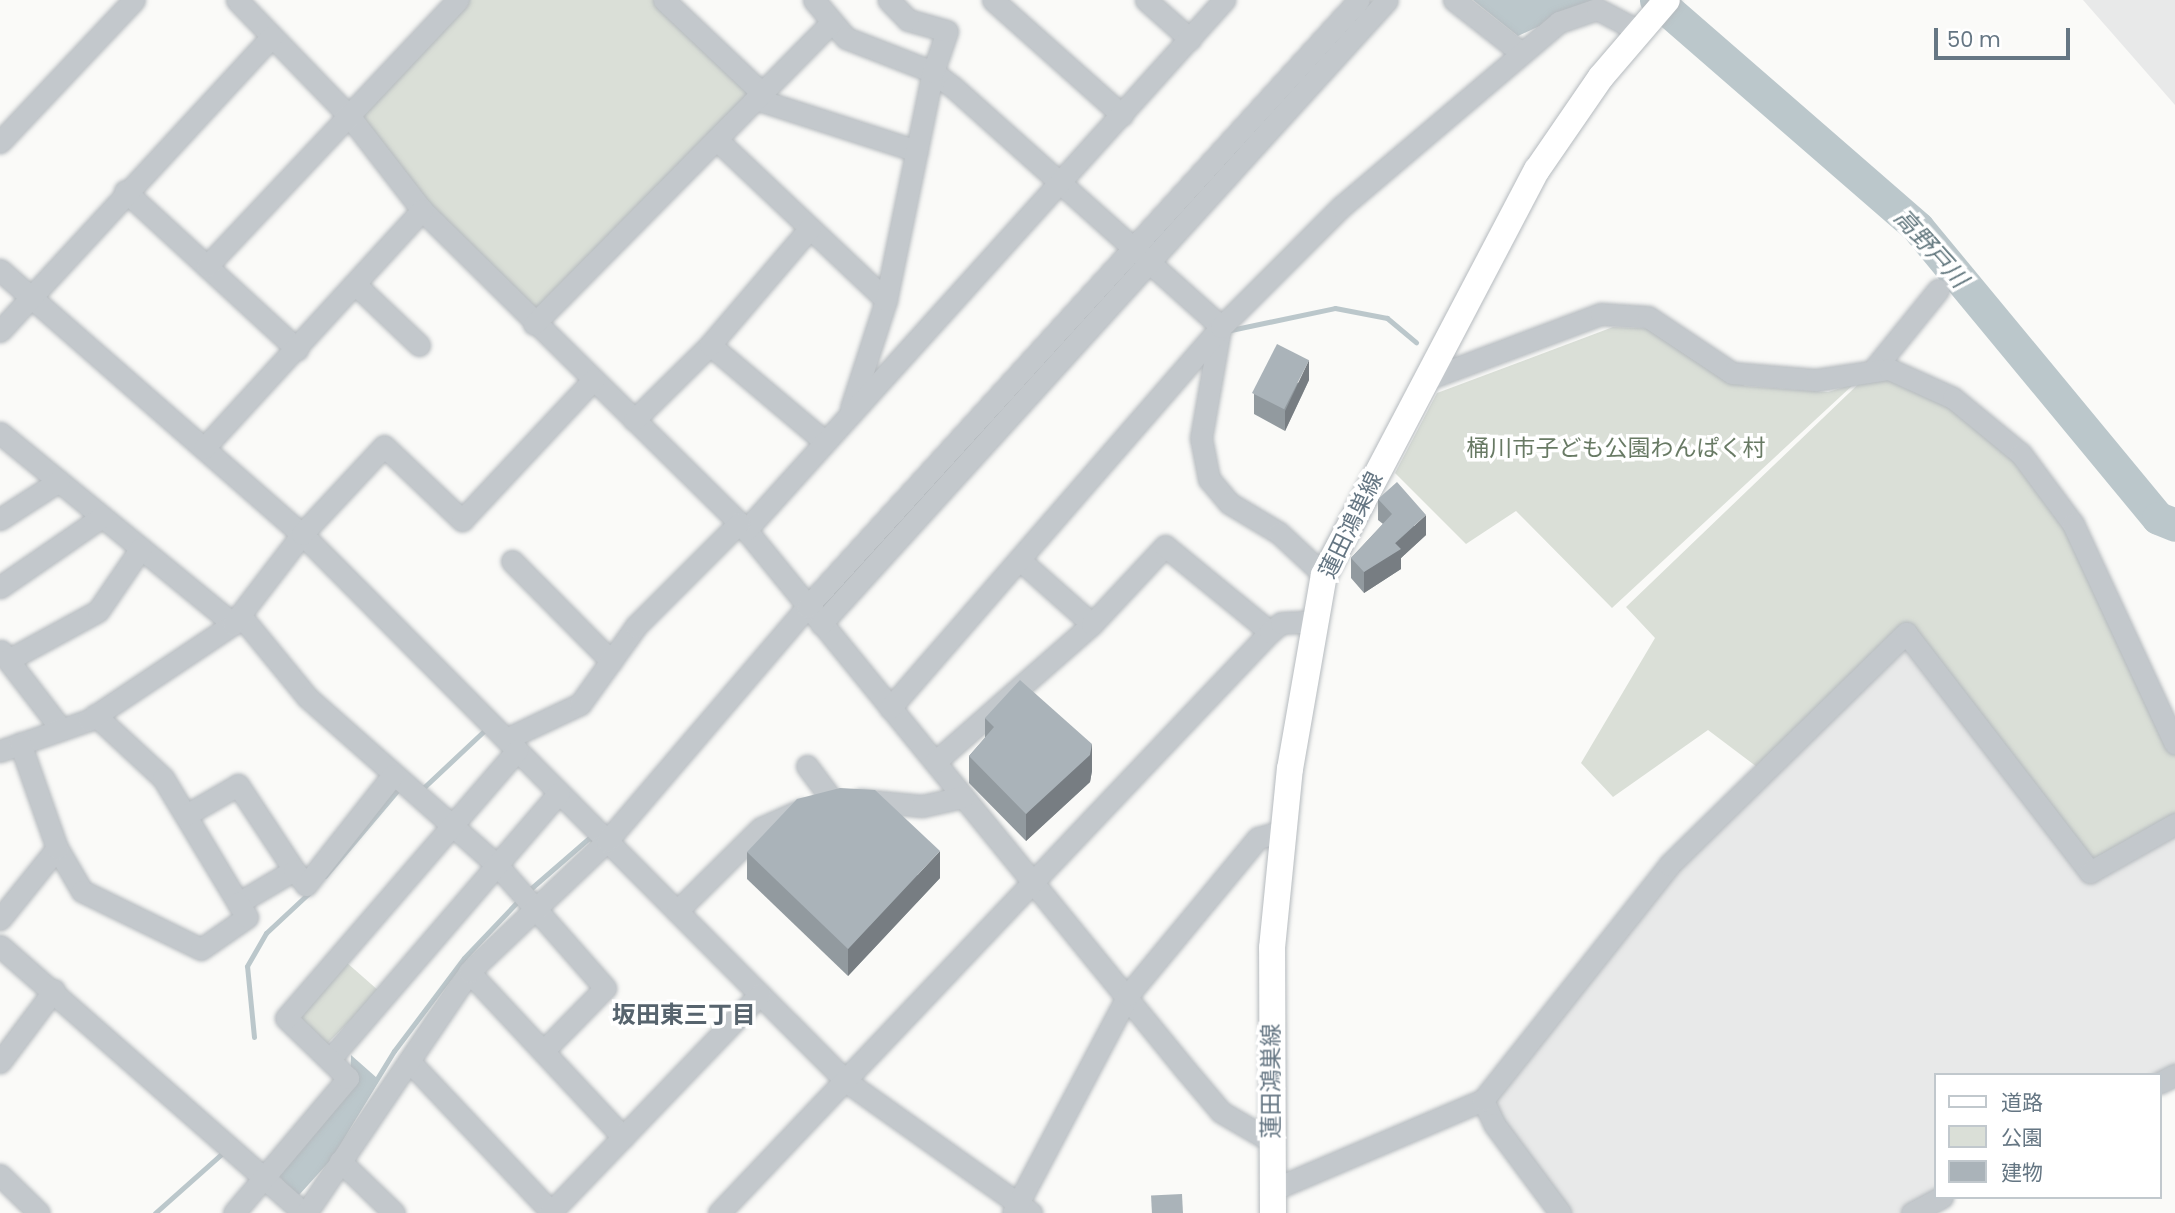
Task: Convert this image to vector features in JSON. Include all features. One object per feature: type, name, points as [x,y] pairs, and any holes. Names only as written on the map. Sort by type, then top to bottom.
[{"type":"main road","name":"蓮田鴻巣線","points":[[1272,1201],[1272,948],[1283,831],[1314,621],[1324,575],[1537,170],[1639,31],[1667,0]]},
{"type":"street","points":[[0,142],[134,0]]},
{"type":"street","points":[[237,0],[350,117],[422,210],[534,324],[743,527],[1221,1112],[1271,1141]]},
{"type":"street","points":[[207,266],[458,0]]},
{"type":"street","points":[[664,0],[762,97],[916,151]]},
{"type":"street","points":[[814,0],[846,38],[933,72],[1221,327]]},
{"type":"street","points":[[850,413],[886,300],[933,72],[947,31],[908,20],[889,0]]},
{"type":"street","points":[[993,0],[1122,115]]},
{"type":"street","points":[[1146,0],[1190,38]]},
{"type":"street","points":[[234,1213],[348,1078],[286,1018],[452,828],[512,744],[580,704],[636,625],[743,527],[825,442],[1224,0]]},
{"type":"street","points":[[0,946],[54,990],[263,1180],[305,1213],[469,972],[533,905],[607,841],[807,607],[1359,0]]},
{"type":"street","points":[[821,625],[1151,264],[1387,0]]},
{"type":"street","points":[[1454,0],[1519,51]]},
{"type":"street","points":[[890,708],[1021,561],[1221,327],[1340,207],[1519,51],[1559,22],[1597,9],[1639,31]]},
{"type":"street","points":[[534,324],[762,97],[832,22]]},
{"type":"street","points":[[0,331],[125,191],[272,36]]},
{"type":"street","points":[[717,140],[886,300]]},
{"type":"street","points":[[125,191],[297,349]]},
{"type":"street","points":[[204,448],[422,210]]},
{"type":"street","points":[[634,420],[710,345],[810,228]]},
{"type":"street","points":[[0,270],[302,534],[847,1082],[1021,1210],[1128,995],[1258,838],[1283,831]]},
{"type":"street","points":[[356,285],[419,345]]},
{"type":"street","points":[[1874,369],[1938,290]]},
{"type":"street","points":[[1425,380],[1601,314],[1648,317],[1732,373],[1816,380],[1874,369],[1889,369],[1953,398],[2042,479],[2073,524],[2175,744]]},
{"type":"street","points":[[1221,327],[1201,438],[1209,479],[1229,503],[1279,533],[1324,575]]},
{"type":"street","points":[[710,345],[825,442]]},
{"type":"street","points":[[95,715],[163,778],[247,917],[201,949],[82,891],[57,848],[10,747],[95,715],[237,620],[302,534],[384,446],[462,520],[593,380]]},
{"type":"street","points":[[0,433],[141,548],[237,620],[307,697],[496,865],[533,905],[605,988],[543,1051]]},
{"type":"street","points":[[0,519],[58,481]]},
{"type":"street","points":[[0,587],[102,517]]},
{"type":"street","points":[[935,762],[1092,624],[1165,547],[1270,632]]},
{"type":"street","points":[[61,729],[4,655],[98,611],[141,548]]},
{"type":"street","points":[[512,561],[611,661]]},
{"type":"street","points":[[1021,561],[1092,624]]},
{"type":"street","points":[[719,1213],[847,1082],[1032,882],[1270,632],[1281,623],[1314,621]]},
{"type":"street","points":[[1272,1201],[1483,1100],[1669,865],[1906,633],[2090,872],[2175,824]]},
{"type":"street","points":[[807,766],[833,801]]},
{"type":"street","points":[[186,815],[239,785],[306,885],[393,775]]},
{"type":"street","points":[[330,1059],[559,793]]},
{"type":"street","points":[[677,911],[761,828],[833,801],[922,806],[963,797]]},
{"type":"street","points":[[0,919],[57,848]]},
{"type":"street","points":[[239,903],[295,870]]},
{"type":"street","points":[[469,972],[623,1137]]},
{"type":"street","points":[[0,1062],[54,990]]},
{"type":"street","points":[[408,1061],[551,1213],[760,994]]},
{"type":"street","points":[[1483,1100],[1493,1124],[1560,1213]]},
{"type":"street","points":[[340,1161],[394,1213]]},
{"type":"street","points":[[0,1175],[39,1213]]},
{"type":"street","points":[[1912,1213],[1938,1199]]},
{"type":"shaded area","points":[[1473,0],[1596,0],[1518,36]]},
{"type":"shaded area","points":[[2083,0],[2175,0],[2175,105]]},
{"type":"shaded area","points":[[1906,633],[2175,822],[2175,1075],[1934,1073],[1934,1198],[1912,1213],[1562,1213],[1483,1100],[1669,865]]},
{"type":"shaded area","points":[[351,1055],[377,1078],[331,1154],[295,1194],[279,1176],[350,1087]]},
{"type":"green space","points":[[458,0],[664,0],[764,95],[534,324],[350,117]]},
{"type":"green space","name":"桶川市子ども公園わんぱく村","points":[[1613,327],[1660,329],[1745,386],[1828,392],[1854,384],[1612,608],[1516,511],[1466,544],[1395,473],[1437,393]]},
{"type":"green space","points":[[1874,369],[1953,398],[2060,490],[2175,748],[2175,822],[2090,872],[1906,633],[1761,770],[1708,730],[1613,797],[1581,763],[1655,638],[1626,607]]},
{"type":"green space","points":[[346,962],[379,991],[327,1044],[301,1024],[299,1014]]},
{"type":"building","points":[[1277,344],[1309,360],[1284,409],[1252,393]]},
{"type":"building","points":[[1397,482],[1426,515],[1395,543],[1401,549],[1364,572],[1351,558],[1392,514],[1378,499]]},
{"type":"building","points":[[1020,680],[1092,744],[1090,755],[1026,814],[969,756],[994,727],[985,718]]},
{"type":"building","points":[[840,788],[875,790],[940,851],[848,949],[747,852],[797,799]]},
{"type":"building","points":[[1182,1194],[1183,1213],[1152,1213],[1151,1196]]},
{"type":"waterway","name":"高野戸川","points":[[1656,0],[1918,228],[2158,518],[2175,525]]},
{"type":"waterway","points":[[1090,312],[1138,259]]},
{"type":"waterway","points":[[1226,331],[1335,308],[1387,318],[1416,342]]},
{"type":"waterway","points":[[819,609],[841,586]]},
{"type":"waterway","points":[[420,791],[487,728]]},
{"type":"waterway","points":[[325,876],[402,785]]},
{"type":"waterway","points":[[528,891],[589,838],[596,841]]},
{"type":"waterway","points":[[254,1037],[247,966],[266,933],[311,891]]},
{"type":"waterway","points":[[292,1198],[329,1157],[394,1051],[464,958],[521,898]]},
{"type":"waterway","points":[[155,1213],[226,1150]]},
{"type":"district","name":"坂田東三丁目","points":[[684,1015]]}]
